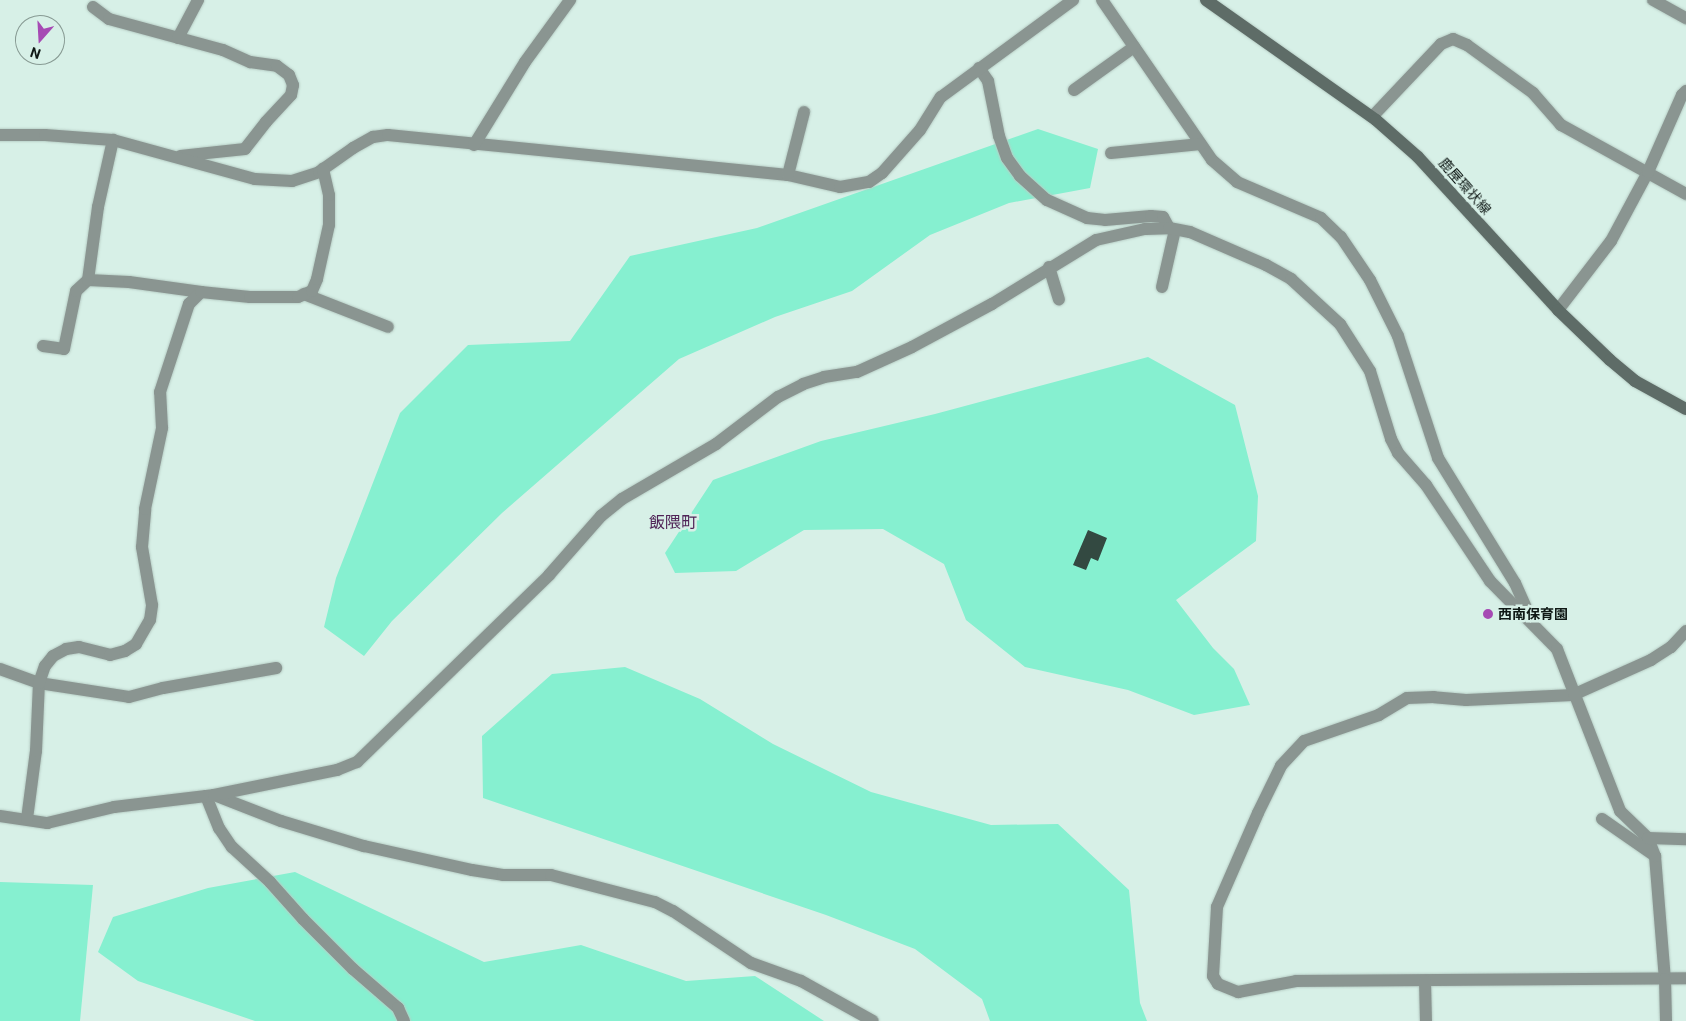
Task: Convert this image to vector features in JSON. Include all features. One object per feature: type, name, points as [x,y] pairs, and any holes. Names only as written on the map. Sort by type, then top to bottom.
[{"type":"main road","name":"鹿屋環状線","points":[[1206,0],[1372,118],[1418,156],[1558,310],[1610,360],[1635,380],[1686,409]]},
{"type":"street","points":[[178,38],[198,0]]},
{"type":"street","points":[[474,145],[525,62],[570,0]]},
{"type":"street","points":[[0,135],[45,135],[113,140],[255,179],[292,181],[323,169],[353,148],[373,137],[388,135],[788,175],[840,187],[869,182],[882,173],[920,130],[941,98],[1073,0]]},
{"type":"street","points":[[1102,0],[1212,160],[1237,182],[1321,218],[1341,238],[1370,280],[1398,336],[1438,458],[1515,583],[1534,626]]},
{"type":"street","points":[[1653,0],[1686,18]]},
{"type":"street","points":[[93,7],[109,19],[223,50],[250,62],[277,66],[289,74],[293,85],[291,95],[266,122],[245,149],[175,157]]},
{"type":"street","points":[[1372,118],[1441,44],[1454,40],[1467,45],[1533,93],[1561,125],[1686,194]]},
{"type":"street","points":[[1074,90],[1134,47]]},
{"type":"street","points":[[979,68],[988,81],[999,136],[1007,158],[1020,176],[1047,200],[1088,218],[1105,220],[1151,216],[1163,217],[1172,229],[1162,286]]},
{"type":"street","points":[[1558,310],[1611,241],[1648,172],[1682,95],[1686,91]]},
{"type":"street","points":[[788,175],[804,112]]},
{"type":"street","points":[[43,346],[64,349],[76,291],[88,280],[98,208],[113,140]]},
{"type":"street","points":[[1111,153],[1201,144]]},
{"type":"street","points":[[88,280],[130,282],[250,297],[298,297],[312,291],[317,279],[329,225],[329,195],[323,169]]},
{"type":"street","points":[[0,816],[47,823],[114,807],[210,796],[337,770],[357,762],[548,575],[601,516],[622,499],[716,444],[778,397],[803,384],[824,377],[858,372],[912,347],[992,304],[1096,240],[1145,229],[1172,229],[1190,232],[1274,270],[1291,280],[1340,324],[1370,371],[1390,439],[1398,453],[1426,485],[1490,581],[1557,649],[1620,811],[1648,838],[1656,856],[1665,979],[1666,1021]]},
{"type":"street","points":[[1049,268],[1059,300]]},
{"type":"street","points":[[27,819],[36,751],[39,683],[45,666],[53,656],[66,649],[79,647],[110,655],[125,652],[136,644],[150,620],[152,605],[142,547],[145,509],[162,428],[160,392],[189,304],[201,292]]},
{"type":"street","points":[[304,294],[388,327]]},
{"type":"street","points":[[1686,631],[1671,646],[1652,660],[1573,694],[1466,700],[1434,697],[1408,698],[1378,715],[1304,741],[1281,766],[1258,813],[1217,907],[1213,976],[1218,984],[1238,992],[1296,981],[1686,978]]},
{"type":"street","points":[[0,669],[39,683],[129,697],[163,688],[276,668]]},
{"type":"street","points":[[210,796],[218,828],[232,847],[270,882],[303,920],[353,969],[398,1008],[404,1021]]},
{"type":"street","points":[[210,796],[281,821],[364,846],[503,875],[551,875],[654,902],[673,910],[751,963],[801,981],[873,1021]]},
{"type":"street","points":[[1602,819],[1656,856]]},
{"type":"street","points":[[1648,838],[1686,839]]},
{"type":"street","points":[[1425,981],[1426,1021]]},
{"type":"green space","points":[[1038,129],[1098,149],[1090,188],[1009,203],[930,235],[852,291],[775,317],[679,359],[502,513],[392,621],[364,656],[324,627],[336,578],[400,413],[468,345],[570,341],[630,256],[757,228]]},
{"type":"green space","points":[[1148,357],[1235,405],[1258,496],[1256,541],[1176,600],[1213,648],[1234,669],[1250,705],[1194,715],[1128,690],[1025,667],[966,620],[944,564],[883,529],[804,530],[736,571],[675,573],[665,553],[713,480],[821,441],[935,414]]},
{"type":"green space","points":[[625,667],[700,699],[773,744],[871,792],[991,825],[1058,824],[1129,890],[1140,1003],[1147,1021],[990,1021],[982,999],[915,949],[826,915],[483,798],[482,736],[552,674]]},
{"type":"green space","points":[[295,872],[484,962],[581,945],[686,981],[755,976],[824,1021],[255,1021],[138,981],[98,952],[113,917],[208,888]]},
{"type":"green space","points":[[0,882],[93,885],[80,1021],[0,1021]]},
{"type":"building","points":[[1088,530],[1107,538],[1098,561],[1091,558],[1086,570],[1073,565]]},
{"type":"place","name":"西南保育園","points":[[1488,614]]},
{"type":"district","name":"飯隈町","points":[[673,523]]}]
